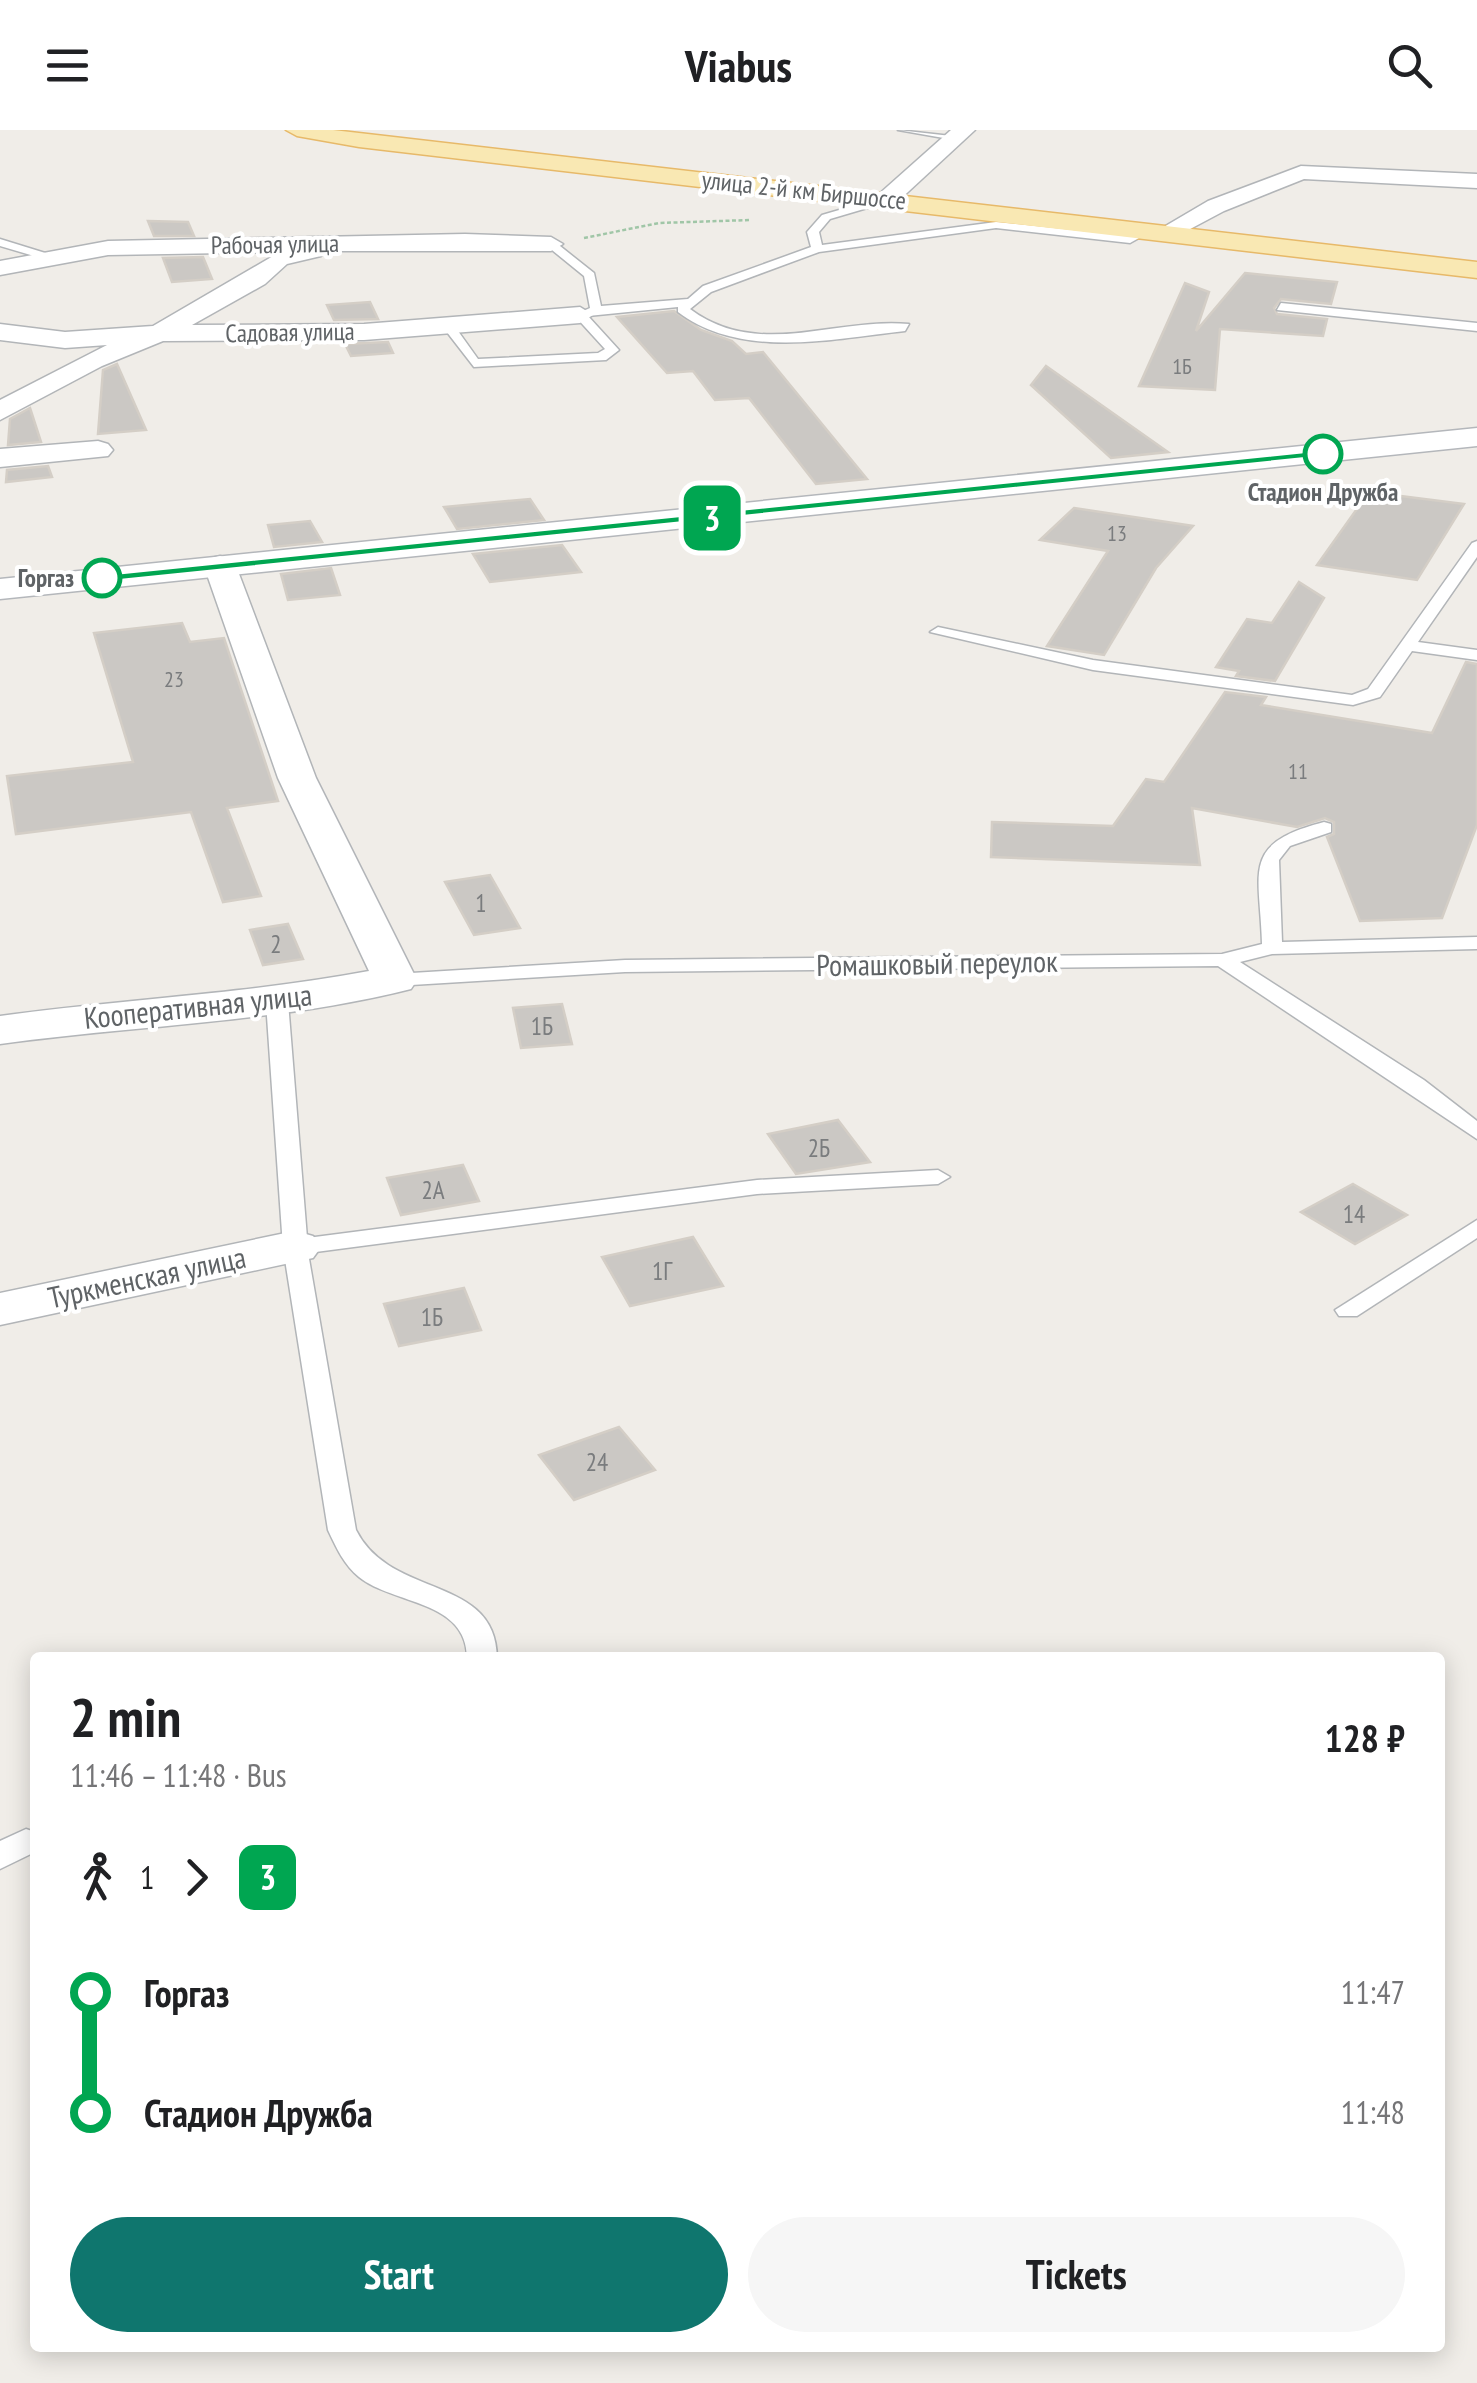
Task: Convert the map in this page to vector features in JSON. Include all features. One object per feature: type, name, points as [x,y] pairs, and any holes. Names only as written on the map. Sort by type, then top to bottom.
[{"type":"main road","name":"улица 2-й км Биршоссе","points":[[297,130],[359,142],[1312,248]]},
{"type":"main road","points":[[887,199],[959,133]]},
{"type":"main road","points":[[1312,248],[1477,258]]},
{"type":"main road","points":[[1312,248],[1477,270]]},
{"type":"main road","points":[[0,589],[1476,438]]},
{"type":"street","points":[[1159,230],[1301,172],[1477,181]]},
{"type":"street","points":[[0,412],[92,360],[159,334],[256,279],[279,259],[374,242]]},
{"type":"street","name":"Рабочая улица","points":[[0,268],[108,248],[374,242],[551,244]]},
{"type":"street","name":"Садовая улица","points":[[0,332],[65,340],[449,327],[588,312]]},
{"type":"street","points":[[0,458],[98,450]]},
{"type":"street","points":[[220,566],[297,778],[395,980]]},
{"type":"street","name":"Кооперативная улица","points":[[0,1030],[108,1014],[277,1002],[395,980]]},
{"type":"street","name":"Туркменская улица","points":[[0,1309],[295,1247]]},
{"type":"lane","points":[[903,130],[959,133]]},
{"type":"lane","points":[[817,249],[813,232],[826,217],[887,199]]},
{"type":"lane","points":[[905,327],[772,338],[695,324],[682,309],[707,289],[817,249],[996,225],[1130,240],[1159,230]]},
{"type":"lane","points":[[0,242],[51,258]]},
{"type":"lane","points":[[449,327],[474,363],[601,356],[612,350],[588,312],[590,275],[551,244]]},
{"type":"lane","points":[[588,312],[690,302]]},
{"type":"lane","points":[[1281,307],[1477,327]]},
{"type":"lane","points":[[938,632],[1093,666],[1353,700],[1374,693],[1477,546]]},
{"type":"lane","points":[[1406,645],[1477,655]]},
{"type":"lane","points":[[1272,948],[1269,859],[1282,842],[1324,828]]},
{"type":"lane","name":"Ромашковый переулок","points":[[395,980],[625,966],[1222,960],[1272,948],[1477,943]]},
{"type":"lane","points":[[1222,960],[1416,1085],[1477,1132]]},
{"type":"lane","points":[[277,1002],[295,1247],[342,1530],[354,1554],[372,1571],[454,1606],[466,1616],[483,1652]]},
{"type":"lane","points":[[295,1247],[757,1188],[938,1177]]},
{"type":"lane","points":[[1348,1310],[1477,1227]]},
{"type":"path","points":[[551,244],[659,223],[752,220]]},
{"type":"building","points":[[148,221],[188,222],[194,236],[154,236]]},
{"type":"building","points":[[203,257],[212,279],[172,282],[163,258]]},
{"type":"building","points":[[1245,273],[1337,282],[1331,304],[1281,299],[1274,308],[1277,314],[1327,319],[1323,336],[1220,329],[1215,390],[1139,386],[1185,283],[1209,292],[1196,331]]},
{"type":"building","points":[[370,302],[378,319],[334,320],[327,305]]},
{"type":"building","points":[[674,311],[701,330],[732,341],[746,354],[763,352],[867,479],[816,484],[749,398],[715,400],[693,371],[667,373],[617,317]]},
{"type":"building","points":[[388,342],[393,353],[351,356],[345,344]]},
{"type":"building","points":[[117,364],[146,430],[98,434],[103,370]]},
{"type":"building","points":[[1046,366],[1168,452],[1111,458],[1031,385]]},
{"type":"building","points":[[30,408],[41,442],[8,445],[10,419]]},
{"type":"building","points":[[48,466],[52,477],[6,482],[7,470]]},
{"type":"building","points":[[1369,492],[1464,504],[1417,580],[1317,565]]},
{"type":"building","points":[[530,499],[544,520],[457,529],[444,507]]},
{"type":"building","points":[[1074,508],[1193,526],[1156,568],[1104,655],[1047,646],[1108,551],[1040,540]]},
{"type":"building","points":[[310,521],[322,542],[274,547],[268,525]]},
{"type":"building","points":[[562,545],[581,572],[490,582],[473,554]]},
{"type":"building","points":[[331,568],[340,595],[288,600],[281,574]]},
{"type":"building","points":[[1299,582],[1324,598],[1275,681],[1236,676],[1239,671],[1216,667],[1247,619],[1272,623]]},
{"type":"building","points":[[182,623],[190,642],[224,638],[278,801],[227,808],[261,896],[223,902],[191,812],[16,834],[7,776],[133,762],[94,633]]},
{"type":"building","points":[[1466,662],[1477,664],[1477,825],[1442,918],[1360,921],[1327,837],[1334,834],[1334,822],[1325,818],[1297,827],[1192,808],[1200,865],[991,857],[992,822],[1113,826],[1146,779],[1164,782],[1225,692],[1266,697],[1261,705],[1432,733]]},
{"type":"building","points":[[490,875],[520,928],[474,935],[445,882]]},
{"type":"building","points":[[288,924],[303,959],[263,965],[250,930]]},
{"type":"building","points":[[562,1004],[572,1044],[521,1048],[513,1008]]},
{"type":"building","points":[[838,1120],[870,1162],[796,1174],[768,1134]]},
{"type":"building","points":[[463,1165],[479,1201],[401,1215],[387,1178]]},
{"type":"building","points":[[1353,1184],[1407,1215],[1355,1244],[1301,1212]]},
{"type":"building","points":[[693,1237],[723,1286],[630,1306],[602,1257]]},
{"type":"building","points":[[464,1288],[481,1330],[399,1346],[384,1304]]},
{"type":"building","points":[[619,1427],[655,1470],[574,1500],[539,1455]]},
{"type":"bus line","name":"3","points":[[102,578],[1323,454]]},
{"type":"place","name":"Стадион Дружба","points":[[1323,454]]},
{"type":"place","name":"Горгаз","points":[[102,578]]}]
